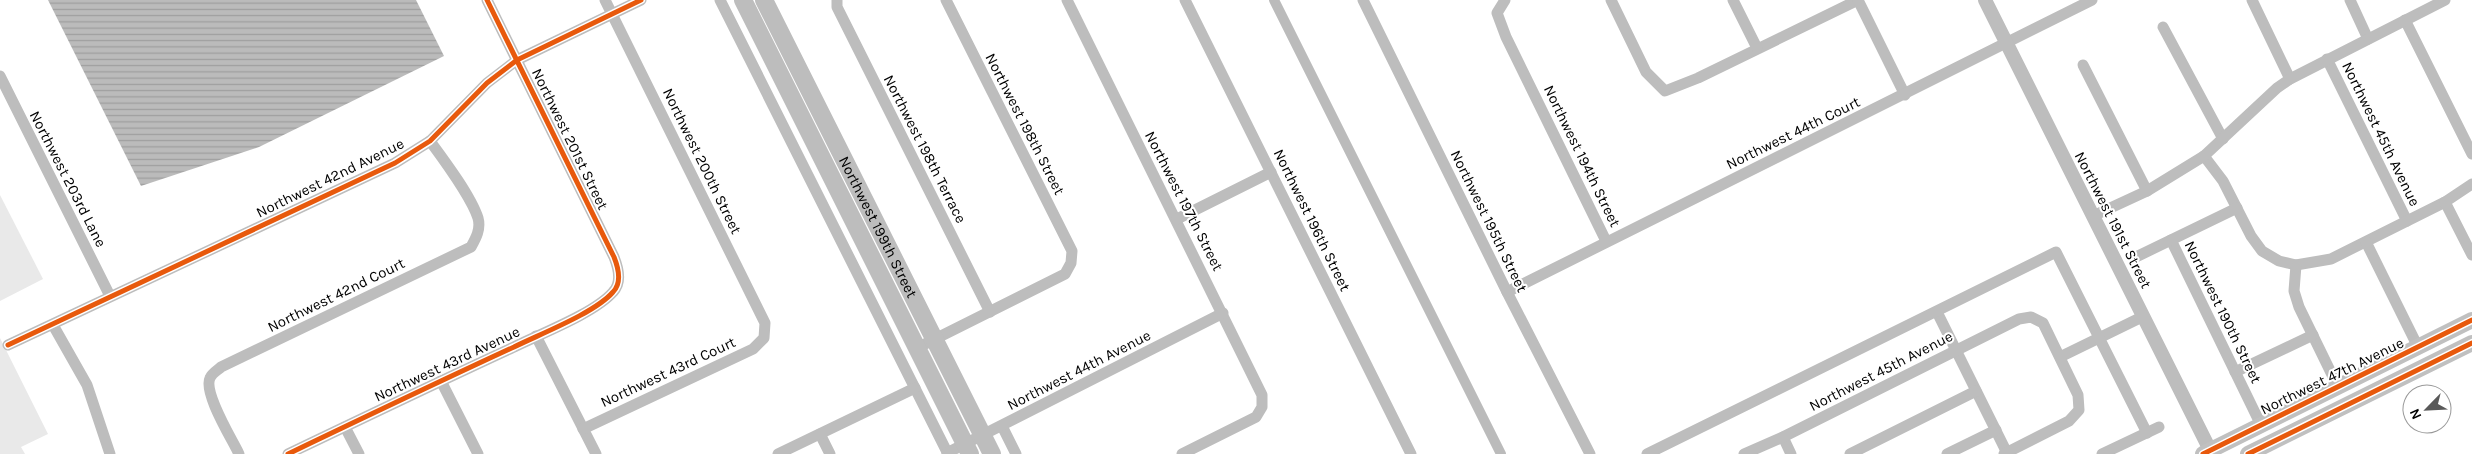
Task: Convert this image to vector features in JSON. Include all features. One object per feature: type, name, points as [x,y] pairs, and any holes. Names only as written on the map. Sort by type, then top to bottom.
[{"type":"main road","name":"Northwest 199th Street","points":[[743,0],[968,449]]},
{"type":"main road","name":"Northwest 199th Street","points":[[764,0],[992,454]]},
{"type":"main road","name":"Northwest 47th Avenue","points":[[2208,453],[2472,320]]},
{"type":"main road","points":[[2248,454],[2472,343]]},
{"type":"street","name":"Northwest 201st Street","points":[[487,0],[614,256],[618,268],[615,292]]},
{"type":"street","name":"Northwest 200th Street","points":[[605,0],[765,323],[764,338]]},
{"type":"street","name":"Northwest 42nd Avenue","points":[[8,346],[53,326],[110,296],[395,163],[430,141],[487,83],[517,60],[641,0]]},
{"type":"street","points":[[720,0],[947,454]]},
{"type":"street","name":"Northwest 198th Terrace","points":[[837,0],[837,7],[990,312]]},
{"type":"street","name":"Northwest 198th Street","points":[[946,0],[1072,251],[1071,263],[1065,274],[990,312]]},
{"type":"street","name":"Northwest 197th Street","points":[[1067,0],[1224,313],[1262,395],[1262,406],[1256,417],[1182,454]]},
{"type":"street","name":"Northwest 196th Street","points":[[1185,0],[1411,454]]},
{"type":"street","name":"Northwest 195th Street","points":[[1363,0],[1507,292],[1590,454]]},
{"type":"street","name":"Northwest 194th Street","points":[[1505,0],[1497,13],[1506,38],[1606,241]]},
{"type":"street","points":[[1611,0],[1646,72],[1665,91],[1698,78],[1858,0],[1905,95]]},
{"type":"street","points":[[1733,0],[1757,48]]},
{"type":"street","name":"Northwest 191st Street","points":[[1985,0],[2144,316],[2208,453]]},
{"type":"street","name":"Northwest 44th Court","points":[[1507,292],[2092,0]]},
{"type":"street","points":[[2252,0],[2290,79]]},
{"type":"street","points":[[2350,0],[2368,38]]},
{"type":"street","name":"Northwest 45th Avenue","points":[[2093,216],[2146,191],[2204,156],[2277,88],[2290,79],[2445,0]]},
{"type":"street","points":[[2405,20],[2472,154]]},
{"type":"street","points":[[2163,27],[2223,139]]},
{"type":"street","name":"Northwest 45th Avenue","points":[[2327,59],[2407,221]]},
{"type":"street","points":[[2083,65],[2146,191]]},
{"type":"street","name":"Northwest 203rd Lane","points":[[0,76],[110,296]]},
{"type":"street","name":"Northwest 42nd Court","points":[[240,454],[211,397],[208,384],[210,376],[221,367],[471,247],[478,236],[478,218],[455,177],[430,141]]},
{"type":"street","points":[[2204,156],[2219,174],[2251,236],[2262,251],[2279,261],[2296,265],[2331,259],[2445,202],[2472,184]]},
{"type":"street","points":[[1177,219],[1271,172]]},
{"type":"street","points":[[2445,202],[2472,255]]},
{"type":"street","points":[[2138,256],[2238,208]]},
{"type":"street","name":"Northwest 190th Street","points":[[2171,240],[2261,425]]},
{"type":"street","points":[[2366,242],[2418,347]]},
{"type":"street","points":[[1647,454],[2056,252],[2147,433]]},
{"type":"street","points":[[2296,265],[2294,291],[2338,387]]},
{"type":"street","name":"Northwest 43rd Avenue","points":[[288,454],[536,336],[596,306],[615,292]]},
{"type":"street","points":[[917,348],[990,312]]},
{"type":"street","points":[[1937,312],[1996,430],[2005,453],[2069,421],[2079,410],[2078,395],[2060,357],[2144,316]]},
{"type":"street","name":"Northwest 44th Avenue","points":[[947,454],[968,449],[983,436],[1224,313]]},
{"type":"street","name":"Northwest 45th Avenue","points":[[1744,454],[1783,437],[2019,319],[2030,317],[2043,323],[2060,357]]},
{"type":"street","points":[[53,326],[87,385],[110,454]]},
{"type":"street","points":[[2235,372],[2313,335]]},
{"type":"street","points":[[536,336],[596,454]]},
{"type":"street","name":"Northwest 43rd Court","points":[[583,429],[753,349],[764,338]]},
{"type":"street","points":[[441,381],[478,454]]},
{"type":"street","points":[[778,454],[915,388]]},
{"type":"street","points":[[1850,454],[1976,391]]},
{"type":"street","points":[[1002,426],[1016,454]]},
{"type":"street","points":[[345,427],[359,454]]},
{"type":"street","points":[[2102,454],[2159,427]]},
{"type":"street","points":[[1947,454],[1996,430]]},
{"type":"street","points":[[820,434],[830,454]]},
{"type":"street","points":[[1783,437],[1791,454]]},
{"type":"shaded area","points":[[48,0],[416,0],[444,56],[259,147],[141,186]]},
{"type":"shaded area","points":[[0,195],[43,279],[0,301]]},
{"type":"shaded area","points":[[0,338],[48,434],[21,447],[25,454],[0,454]]},
{"type":"waterway","points":[[1274,0],[1501,454]]},
{"type":"cycle path","points":[[288,454],[581,315],[605,300],[618,284],[617,265],[614,257],[487,0]]},
{"type":"cycle path","points":[[8,345],[395,163],[430,141],[487,83],[517,60],[641,0]]},
{"type":"cycle path","points":[[2203,454],[2472,320]]},
{"type":"cycle path","points":[[2248,454],[2472,343]]}]
